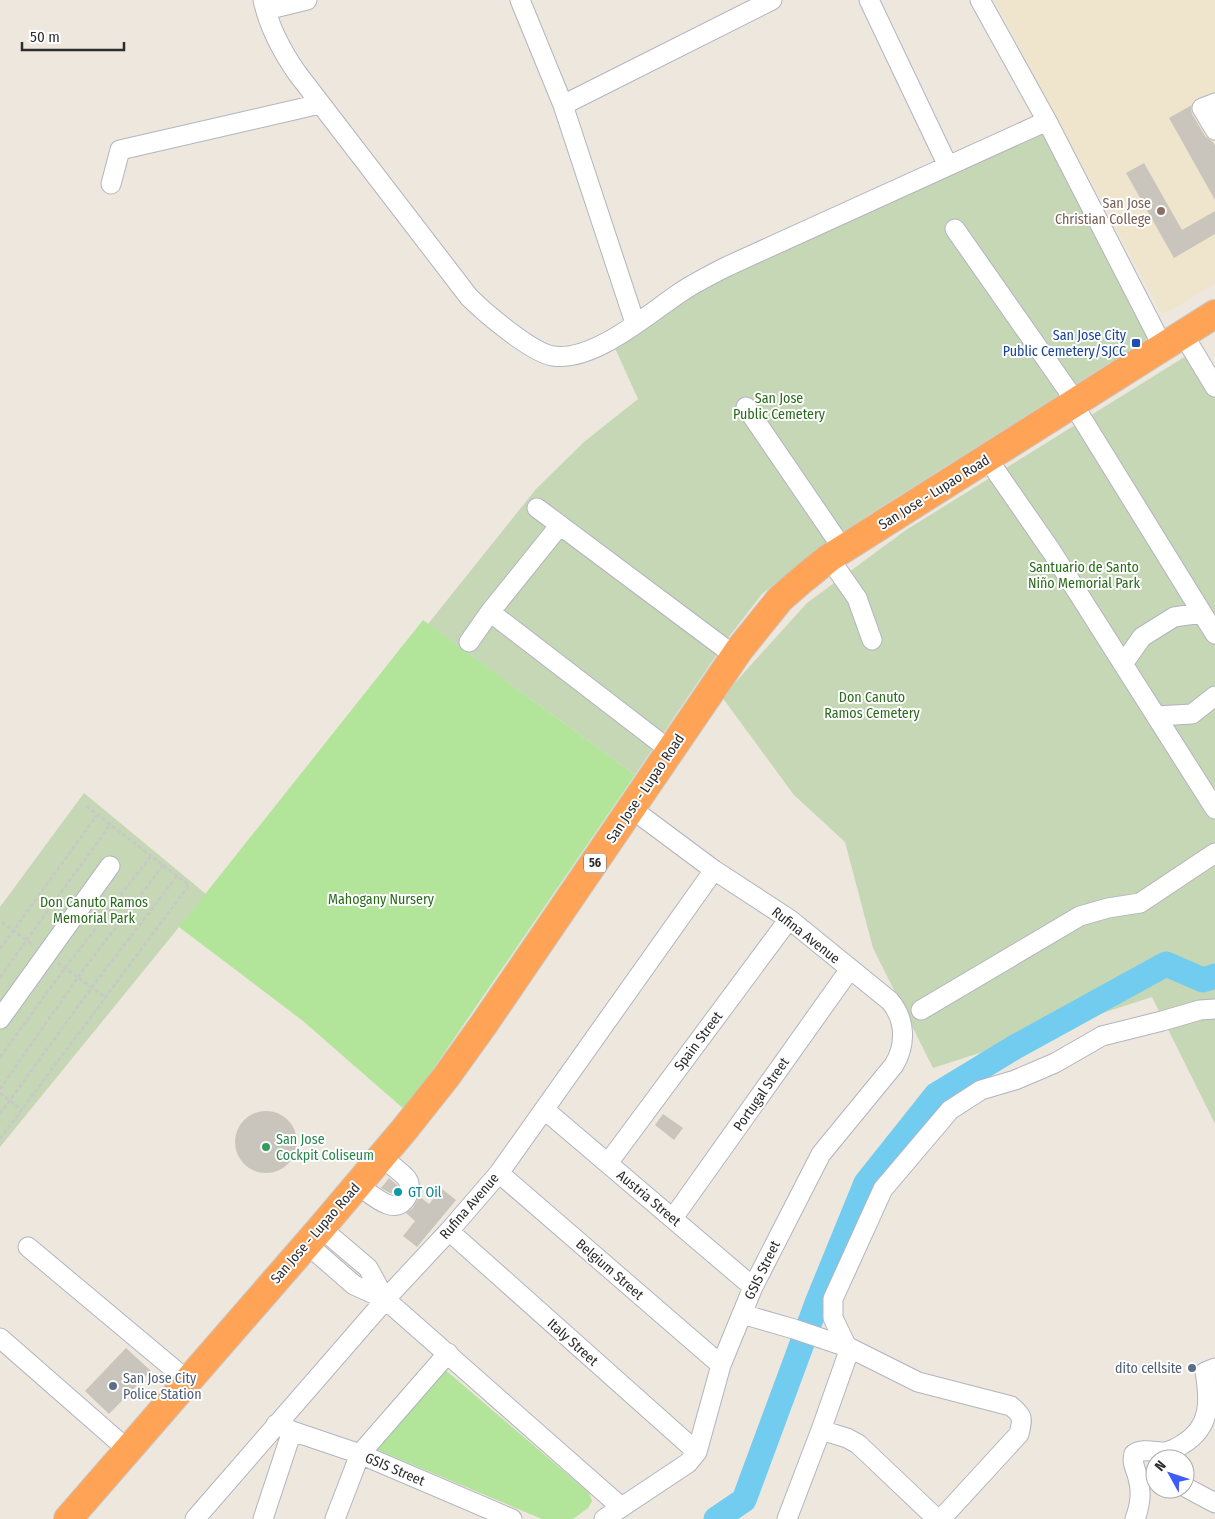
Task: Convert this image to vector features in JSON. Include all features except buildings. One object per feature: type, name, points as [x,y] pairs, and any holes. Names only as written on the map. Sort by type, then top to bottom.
[{"type":"highway","name":"San Jose - Lupao Road","points":[[68,1519],[314,1236],[404,1130],[446,1077],[490,1016],[736,656],[780,599],[802,578],[836,554],[1215,314]]},
{"type":"street","points":[[308,0],[264,5],[272,31],[286,57],[320,104],[470,297],[530,346],[541,353],[552,356],[574,356],[605,344],[690,287],[728,266],[1047,121]]},
{"type":"street","points":[[520,0],[563,105],[635,323]]},
{"type":"street","points":[[563,105],[772,0]]},
{"type":"street","points":[[869,0],[948,166]]},
{"type":"street","points":[[980,0],[1173,340],[1215,387]]},
{"type":"street","points":[[1215,103],[1202,108],[1215,130]]},
{"type":"street","points":[[111,184],[120,150],[320,104]]},
{"type":"street","points":[[955,229],[1075,403],[1215,634]]},
{"type":"street","points":[[746,406],[836,554],[857,598],[872,640]]},
{"type":"street","points":[[987,458],[1052,552],[1215,808]]},
{"type":"street","points":[[537,508],[736,656]]},
{"type":"street","points":[[469,642],[490,612],[560,525]]},
{"type":"street","points":[[490,612],[671,752]]},
{"type":"street","points":[[1123,664],[1142,637],[1174,616],[1202,613]]},
{"type":"street","points":[[1156,716],[1192,714],[1215,696]]},
{"type":"street","name":"Rufina Avenue","points":[[632,809],[714,870],[789,919],[893,1005]]},
{"type":"street","points":[[922,1010],[1080,916],[1108,908],[1140,903],[1215,853]]},
{"type":"street","points":[[0,1019],[110,866]]},
{"type":"street","name":"Rufina Avenue","points":[[196,1518],[284,1428],[385,1299],[449,1231],[499,1173],[714,870]]},
{"type":"street","name":"Spain Street","points":[[608,1163],[789,919]]},
{"type":"street","name":"Portugal Street","points":[[673,1218],[850,969]]},
{"type":"street","name":"GSIS Street","points":[[697,1452],[721,1365],[753,1287],[821,1154],[899,1058],[903,1042],[902,1027],[893,1005]]},
{"type":"street","points":[[788,1519],[821,1430],[848,1347],[833,1318],[833,1299],[883,1189],[950,1110],[981,1090],[1015,1080],[1055,1063],[1102,1036],[1200,1010],[1215,1010]]},
{"type":"street","name":"Austria Street","points":[[545,1110],[753,1287]]},
{"type":"street","points":[[357,1184],[384,1205],[394,1206],[405,1199],[409,1189],[407,1179],[381,1156]]},
{"type":"street","name":"Belgium Street","points":[[499,1173],[721,1365]]},
{"type":"street","name":"Italy Street","points":[[449,1231],[697,1452]]},
{"type":"street","points":[[314,1236],[354,1285],[385,1299],[621,1507]]},
{"type":"street","points":[[28,1247],[187,1380]]},
{"type":"street","points":[[742,1314],[848,1347],[918,1382],[1011,1406],[1020,1413],[1022,1420],[1019,1434],[941,1519]]},
{"type":"street","points":[[0,1338],[128,1450]]},
{"type":"street","points":[[335,1519],[360,1454],[448,1353]]},
{"type":"street","points":[[1135,1519],[1140,1497],[1139,1479],[1132,1462],[1133,1456],[1139,1451],[1166,1452],[1193,1438],[1201,1427],[1208,1402],[1209,1394],[1205,1372],[1215,1368]]},
{"type":"street","points":[[263,1519],[284,1428]]},
{"type":"street","name":"GSIS Street","points":[[284,1428],[360,1454],[512,1519]]},
{"type":"street","points":[[821,1430],[858,1444],[938,1519]]},
{"type":"street","points":[[604,1519],[688,1463],[697,1452]]},
{"type":"street","points":[[1195,1492],[1215,1503]]},
{"type":"path","points":[[0,1139],[188,885],[86,806]]},
{"type":"path","points":[[0,949],[97,816]]},
{"type":"path","points":[[0,977],[110,825]]},
{"type":"path","points":[[0,1057],[151,856]]},
{"type":"path","points":[[0,1089],[78,978],[163,865]]},
{"type":"path","points":[[0,1114],[92,987],[178,876]]},
{"type":"path","points":[[0,1093],[22,1110]]},
{"type":"shaded area","name":"San Jose Christian College","points":[[994,0],[1215,0],[1215,94],[1195,102],[1215,138],[1215,284],[1162,315]]},
{"type":"green space","name":"San Jose Public Cemetery","points":[[1041,131],[1152,336],[834,537],[762,594],[728,638],[635,775],[428,624],[536,489],[584,442],[638,399],[614,346],[697,290]]},
{"type":"green space","name":"Santuario de Santo Niño Memorial Park","points":[[1191,353],[1215,393],[1215,1124],[1152,997],[933,1068],[873,948],[845,842],[794,795],[722,697],[807,603],[906,530]]},
{"type":"green space","name":"Mahogany Nursery","points":[[423,620],[635,775],[405,1110],[303,1021],[179,927]]},
{"type":"green space","name":"Don Canuto Ramos Memorial Park","points":[[84,793],[206,894],[0,1147],[0,907]]},
{"type":"green space","points":[[442,1367],[589,1493],[592,1501],[588,1508],[573,1519],[542,1519],[373,1448]]},
{"type":"waterway","points":[[716,1519],[744,1500],[817,1303],[866,1183],[936,1095],[1015,1047],[1166,964],[1203,980],[1215,976]]},
{"type":"place","name":"San Jose Christian College","points":[[1161,211]]},
{"type":"place","name":"San Jose City Public Cemetery/SJCC","points":[[1136,343]]},
{"type":"place","name":"San Jose Cockpit Coliseum","points":[[266,1147]]},
{"type":"place","name":"GT Oil","points":[[398,1192]]},
{"type":"place","name":"dito cellsite","points":[[1192,1368]]},
{"type":"place","name":"San Jose City Police Station","points":[[113,1386]]},
{"type":"park label","name":"Don Canuto Ramos Cemetery","points":[[872,706]]}]
